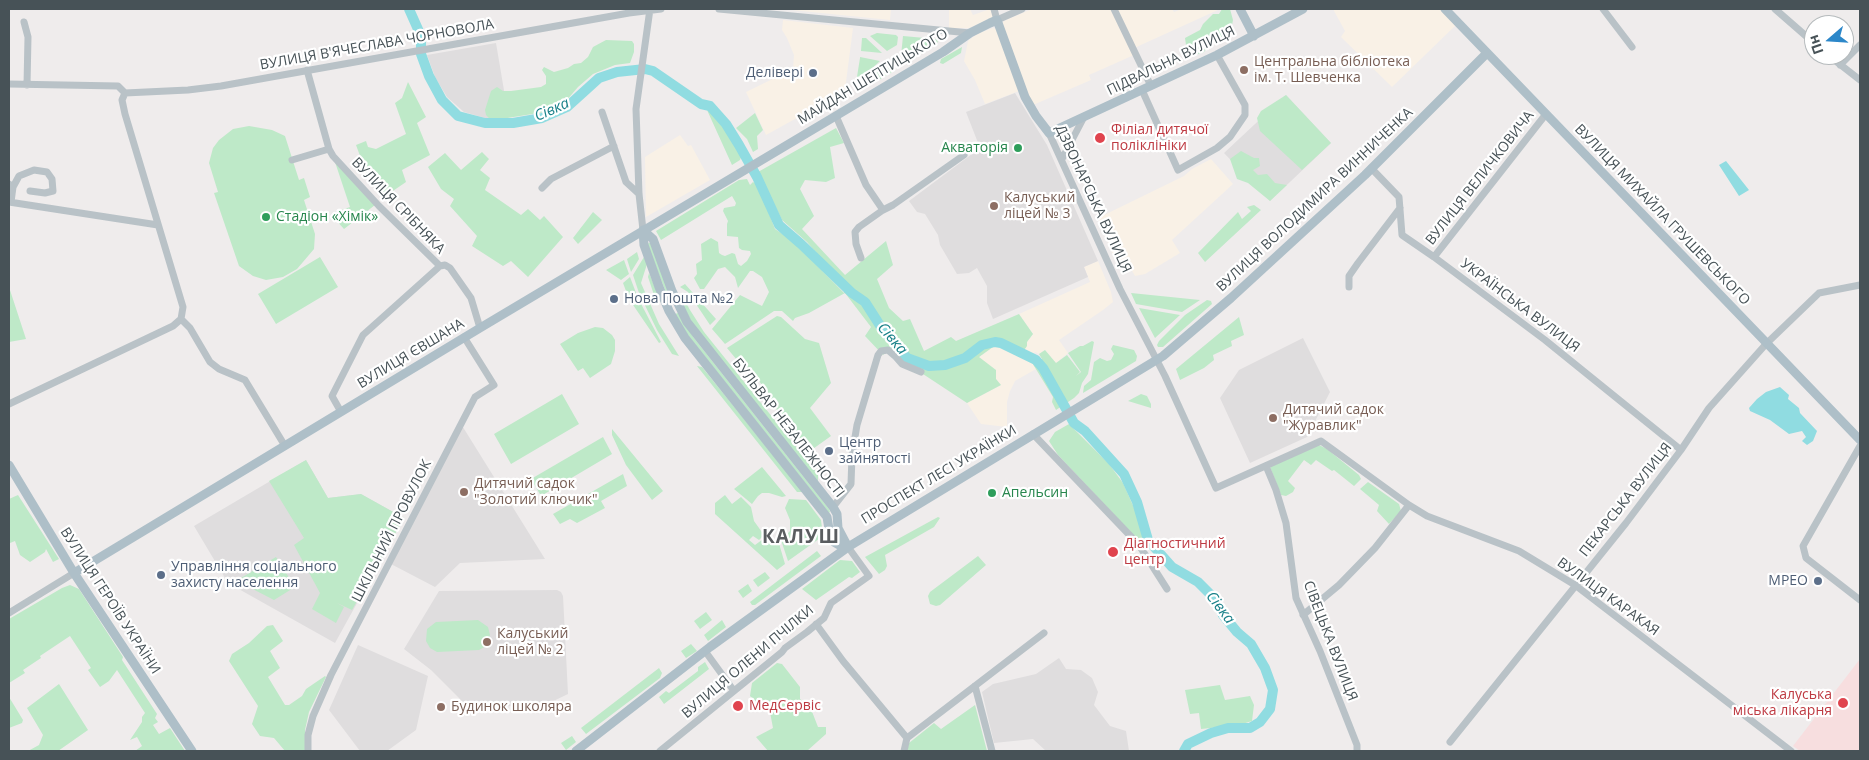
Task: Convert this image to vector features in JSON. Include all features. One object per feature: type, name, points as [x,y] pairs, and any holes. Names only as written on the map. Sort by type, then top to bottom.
[{"type":"main road","points":[[1240,9],[1254,36]]},
{"type":"main road","name":"ПІДВАЛЬНА ВУЛИЦЯ","points":[[1050,133],[1217,55],[1303,9]]},
{"type":"main road","name":"ВУЛИЦЯ МИХАЙЛА ГРУШЕВСЬКОГО","points":[[1446,9],[1860,440]]},
{"type":"main road","name":"МАЙДАН ШЕПТИЦЬКОГО","points":[[764,160],[943,52],[970,33],[997,20]]},
{"type":"main road","name":"ДЗВОНАРСЬКА ВУЛИЦЯ","points":[[997,20],[1025,97],[1036,116],[1050,133]]},
{"type":"main road","name":"ВУЛИЦЯ ВОЛОДИМИРА ВИННИЧЕНКА","points":[[1157,360],[1231,298],[1371,168],[1487,53]]},
{"type":"main road","name":"ВУЛИЦЯ ЄВШАНА","points":[[74,573],[643,230],[764,160]]},
{"type":"main road","name":"БУЛЬВАР НЕЗАЛЕЖНОСТІ","points":[[643,230],[653,239],[672,291],[687,322],[833,507],[837,514],[838,526],[842,537],[848,547]]},
{"type":"main road","name":"БУЛЬВАР НЕЗАЛЕЖНОСТІ","points":[[643,230],[644,245],[678,328],[827,517],[830,535],[834,542]]},
{"type":"main road","name":"ПРОСПЕКТ ЛЕСІ УКРАЇНКИ","points":[[576,751],[705,651],[831,558],[1032,434],[1157,360]]},
{"type":"main road","name":"ВУЛИЦЯ ГЕРОЇВ УКРАЇНИ","points":[[9,465],[74,573],[192,751]]},
{"type":"main road","points":[[842,537],[862,538]]},
{"type":"main road","points":[[831,558],[834,542],[848,547]]},
{"type":"street","name":"ВУЛИЦЯ В'ЯЧЕСЛАВА ЧОРНОВОЛА","points":[[125,93],[188,90],[650,9],[661,9]]},
{"type":"street","points":[[643,230],[636,109],[650,9]]},
{"type":"street","points":[[719,9],[970,33]]},
{"type":"street","points":[[994,9],[997,20],[1022,9]]},
{"type":"street","points":[[1114,9],[1151,86]]},
{"type":"street","points":[[1603,9],[1632,47]]},
{"type":"street","points":[[1775,9],[1804,34]]},
{"type":"street","points":[[24,22],[28,37],[27,85]]},
{"type":"street","points":[[1142,90],[1178,170],[1217,148],[1230,137],[1244,115],[1245,105],[1217,55]]},
{"type":"street","points":[[1840,65],[1860,80]]},
{"type":"street","name":"ВУЛИЦЯ СРІБНЯКА","points":[[307,70],[329,149],[333,156],[379,206],[440,266],[363,335],[332,396],[341,412]]},
{"type":"street","points":[[9,84],[118,86],[125,93],[122,100],[125,114],[183,307],[181,319],[173,326],[9,404]]},
{"type":"street","points":[[602,112],[626,182],[640,194]]},
{"type":"street","name":"ВУЛИЦЯ ВЕЛИЧКОВИЧА","points":[[1434,257],[1546,114]]},
{"type":"street","points":[[836,116],[866,185],[883,210]]},
{"type":"street","points":[[1062,159],[1084,117]]},
{"type":"street","name":"ДЗВОНАРСЬКА ВУЛИЦЯ","points":[[1050,133],[1120,289],[1157,360]]},
{"type":"street","points":[[542,188],[551,179],[614,146]]},
{"type":"street","points":[[292,160],[329,149]]},
{"type":"street","points":[[861,258],[856,244],[855,232],[859,227],[964,155]]},
{"type":"street","name":"УКРАЇНСЬКА ВУЛИЦЯ","points":[[1371,168],[1399,197],[1402,234],[1545,340],[1681,450]]},
{"type":"street","points":[[30,190],[45,193],[53,191],[52,180],[47,172],[34,170],[19,176],[10,184],[10,202],[158,225]]},
{"type":"street","points":[[1348,286],[1349,276],[1400,208]]},
{"type":"street","points":[[440,266],[445,265],[450,268],[471,298],[480,328]]},
{"type":"street","name":"ПЕКАРСЬКА ВУЛИЦЯ","points":[[1450,742],[1626,523],[1681,450],[1708,408],[1766,344],[1819,293],[1860,285]]},
{"type":"street","points":[[181,319],[190,328],[210,362],[219,369],[245,380],[285,446]]},
{"type":"street","name":"ШКІЛЬНИЙ ПРОВУЛОК","points":[[308,751],[308,735],[313,716],[331,675],[475,397],[494,385],[464,338]]},
{"type":"street","points":[[833,507],[851,484],[852,454],[858,425],[878,355],[881,351],[888,350],[902,364],[921,372]]},
{"type":"street","points":[[1157,360],[1216,488],[1266,466]]},
{"type":"street","points":[[1032,434],[1139,545],[1167,589]]},
{"type":"street","name":"ВУЛИЦЯ КАРАКАЯ","points":[[1266,466],[1321,441],[1409,506],[1427,516],[1519,551],[1575,585],[1791,751]]},
{"type":"street","points":[[1860,446],[1803,546],[1806,558],[1860,600]]},
{"type":"street","name":"СІВЕЦЬКА ВУЛИЦЯ","points":[[1266,466],[1286,523],[1296,598],[1357,745],[1357,751]]},
{"type":"street","points":[[1303,615],[1339,585],[1365,559],[1409,506]]},
{"type":"street","name":"ВУЛИЦЯ ОЛЕНИ ПЧІЛКИ","points":[[660,751],[824,618],[831,604],[869,576],[848,547]]},
{"type":"street","points":[[9,613],[74,573]]},
{"type":"street","points":[[816,624],[843,661],[907,738]]},
{"type":"street","points":[[904,751],[907,738],[1044,633]]},
{"type":"street","points":[[705,651],[734,691]]},
{"type":"street","points":[[975,686],[992,751]]},
{"type":"shaded area","points":[[782,9],[891,9],[890,20]]},
{"type":"shaded area","points":[[949,9],[970,9],[973,15],[990,9],[993,16],[969,28],[949,28]]},
{"type":"shaded area","points":[[1032,9],[1172,9],[1174,12],[1182,9],[1220,9],[1132,49],[1134,55],[1089,75],[1091,80],[1033,105],[1028,97],[1002,24],[1004,21]]},
{"type":"shaded area","points":[[1333,9],[1440,9],[1456,25],[1392,87],[1341,37],[1345,31]]},
{"type":"shaded area","points":[[783,20],[853,28],[846,82],[844,92],[766,135],[746,92],[793,69],[794,55],[782,30]]},
{"type":"shaded area","points":[[993,28],[996,29],[1019,91],[985,104],[975,80],[964,61],[968,41],[977,34]]},
{"type":"shaded area","points":[[496,43],[509,120],[485,118],[464,112],[447,97],[435,77],[427,55]]},
{"type":"shaded area","name":"Калуський ліцей № 3","points":[[1015,93],[1047,145],[1098,261],[1084,267],[1088,277],[993,319],[987,303],[987,286],[977,268],[969,273],[957,274],[940,245],[938,235],[925,214],[917,212],[909,201],[980,148],[966,112]]},
{"type":"shaded area","points":[[1286,95],[1331,143],[1270,201],[1224,153]]},
{"type":"shaded area","points":[[680,135],[688,146],[691,145],[710,180],[646,217],[645,157]]},
{"type":"shaded area","points":[[1211,159],[1233,184],[1172,240],[1180,253],[1145,274],[1135,276],[1127,262],[1118,267],[1098,218],[1184,176],[1192,169]]},
{"type":"shaded area","points":[[1098,261],[1111,292],[1113,302],[1059,340],[1068,353],[1056,363],[1045,350],[1039,354],[1035,352],[1030,360],[1036,369],[1015,381],[1010,391],[1007,402],[1007,427],[981,424],[967,403],[1001,385],[996,379],[996,370],[978,358],[993,347],[1004,347],[1027,342],[1033,334],[1019,314],[1090,282],[1084,267]]},
{"type":"shaded area","name":"Дитячий садок \"Журавлик\"","points":[[1303,338],[1330,392],[1307,437],[1250,463],[1220,398],[1239,370]]},
{"type":"shaded area","name":"Дитячий садок \"Золотий ключик\"","points":[[461,424],[545,559],[460,563],[435,587],[389,563]]},
{"type":"shaded area","points":[[306,460],[328,498],[361,494],[404,518],[335,643],[228,583],[194,526]]},
{"type":"shaded area","name":"Калуський ліцей № 2","points":[[557,590],[563,596],[568,694],[541,707],[466,705],[431,670],[404,649],[439,591]]},
{"type":"shaded area","points":[[358,645],[428,676],[416,730],[387,751],[360,751],[329,710]]},
{"type":"shaded area","points":[[1059,658],[1066,669],[1081,670],[1092,678],[1098,692],[1094,705],[1110,726],[1126,731],[1129,751],[1046,751],[1033,739],[994,743],[982,692],[993,684],[1036,674]]},
{"type":"shaded area","name":"Калуська міська лікарня","points":[[1860,659],[1860,751],[1800,751],[1793,746]]},
{"type":"green space","points":[[1222,9],[1230,9],[1233,20],[1231,30],[1225,30],[1223,40],[1209,44],[1204,52],[1193,56],[1186,45],[1185,38],[1200,30],[1213,14],[1219,14]]},
{"type":"green space","points":[[877,33],[896,35],[898,37],[897,45],[887,51],[870,36]]},
{"type":"green space","points":[[903,36],[936,39],[938,42],[915,58],[901,56]]},
{"type":"green space","points":[[862,38],[866,38],[882,53],[861,51]]},
{"type":"green space","points":[[606,40],[632,41],[634,52],[630,63],[615,65],[593,74],[566,101],[545,112],[501,119],[489,118],[486,115],[485,110],[491,91],[497,87],[503,91],[511,91],[541,87],[546,84],[546,76],[542,70],[544,67],[554,72],[581,63],[588,57],[593,47]]},
{"type":"green space","points":[[962,47],[961,53],[943,64],[940,63],[941,59]]},
{"type":"green space","points":[[860,58],[880,61],[856,83]]},
{"type":"green space","points":[[883,64],[894,71],[862,90],[857,88]]},
{"type":"green space","points":[[408,82],[426,117],[417,123],[430,155],[402,170],[406,182],[387,195],[369,180],[356,145],[366,141],[368,147],[376,149],[406,134],[395,103],[402,98]]},
{"type":"green space","points":[[1286,95],[1331,143],[1302,170],[1260,131],[1257,118],[1261,111]]},
{"type":"green space","points":[[707,110],[713,113],[728,130],[742,155],[740,160],[732,165]]},
{"type":"green space","points":[[755,113],[763,130],[757,136],[758,149],[753,152],[747,139],[736,128]]},
{"type":"green space","name":"Стадіон «Хімік»","points":[[249,126],[272,130],[285,136],[299,180],[304,178],[310,197],[304,200],[315,234],[314,249],[297,269],[283,277],[266,280],[253,276],[239,266],[214,193],[218,192],[209,163],[213,148],[219,140],[233,129]]},
{"type":"green space","points":[[836,128],[844,143],[830,147],[835,178],[826,182],[805,180],[800,189],[814,216],[802,229],[845,275],[886,241],[893,265],[877,279],[889,308],[903,321],[910,319],[924,351],[951,337],[956,341],[1019,314],[1033,334],[1020,356],[1004,347],[993,347],[979,357],[996,370],[996,379],[1001,385],[967,403],[888,351],[883,355],[865,336],[871,327],[845,293],[809,313],[795,318],[793,321],[782,311],[774,311],[725,344],[712,329],[740,295],[762,306],[769,292],[762,277],[753,271],[750,271],[738,288],[735,277],[725,267],[718,269],[704,289],[700,289],[694,278],[697,274],[696,264],[702,260],[701,244],[711,238],[718,242],[719,253],[725,256],[732,253],[735,254],[738,264],[741,266],[751,254],[750,251],[739,248],[738,237],[727,236],[728,221],[723,211],[724,208],[735,206],[736,203],[732,196],[661,240],[656,231],[739,180],[747,179],[750,185],[753,182],[758,185],[775,229],[793,241],[844,293],[845,282],[832,271],[807,242],[782,220],[758,172]]},
{"type":"green space","points":[[1241,151],[1254,158],[1259,158],[1260,166],[1253,170],[1258,175],[1267,174],[1275,183],[1287,185],[1270,201],[1248,183],[1237,179],[1230,159]]},
{"type":"green space","points":[[482,152],[489,159],[480,170],[490,178],[485,190],[521,215],[528,209],[540,220],[544,216],[563,237],[528,277],[511,261],[503,266],[472,246],[477,236],[450,206],[454,199],[441,189],[428,167],[445,153],[461,170]]},
{"type":"green space","points":[[334,159],[375,205],[344,229],[335,219],[339,211],[350,207]]},
{"type":"green space","points":[[1254,205],[1261,210],[1205,262],[1198,253],[1238,212],[1242,219],[1251,211],[1247,207]]},
{"type":"green space","points":[[593,212],[602,220],[578,244],[573,238]]},
{"type":"green space","points":[[651,242],[670,294],[667,295],[647,244]]},
{"type":"green space","points":[[637,252],[639,259],[631,272],[627,259]]},
{"type":"green space","points":[[320,257],[338,287],[276,324],[258,294]]},
{"type":"green space","points":[[644,257],[647,264],[641,283],[659,324],[679,356],[672,354],[657,330],[639,293],[633,275]]},
{"type":"green space","points":[[624,260],[629,274],[621,280],[606,270]]},
{"type":"green space","points":[[649,273],[660,299],[656,301],[648,277]]},
{"type":"green space","points":[[630,277],[638,298],[661,342],[659,343],[629,299],[623,283]]},
{"type":"green space","points":[[685,284],[716,319],[710,325],[688,292],[680,287]]},
{"type":"green space","points":[[9,287],[26,339],[9,342]]},
{"type":"green space","points":[[1131,293],[1200,300],[1182,312],[1136,304]]},
{"type":"green space","points":[[678,296],[684,299],[704,332],[818,474],[818,482],[694,326]]},
{"type":"green space","points":[[1207,300],[1211,301],[1212,304],[1163,347],[1158,347],[1159,341],[1185,315]]},
{"type":"green space","points":[[1139,308],[1180,315],[1155,338]]},
{"type":"green space","points":[[678,313],[694,338],[829,509],[829,513],[689,337],[675,314]]},
{"type":"green space","points":[[777,316],[781,317],[805,339],[819,343],[831,383],[810,408],[831,436],[810,451],[769,400],[772,397],[754,375],[751,377],[727,348]]},
{"type":"green space","points":[[1239,317],[1244,335],[1231,341],[1232,346],[1213,355],[1214,360],[1204,368],[1180,380],[1176,369]]},
{"type":"green space","points":[[595,327],[603,328],[612,335],[615,340],[615,351],[611,364],[590,378],[583,368],[578,371],[560,344],[578,333]]},
{"type":"green space","points":[[1092,341],[1094,342],[1088,374],[1082,383],[1079,393],[1056,410],[1052,402],[1053,397],[1031,361],[1042,359],[1039,354],[1045,350],[1056,363],[1067,355],[1080,372],[1076,376],[1081,372],[1068,353]]},
{"type":"green space","points":[[1113,345],[1134,350],[1137,356],[1136,361],[1083,393],[1084,386],[1091,380],[1094,362],[1100,358],[1107,361],[1111,360],[1114,354],[1111,349]]},
{"type":"green space","points":[[697,366],[702,367],[803,492],[797,492]]},
{"type":"green space","points":[[562,394],[579,424],[511,464],[494,434]]},
{"type":"green space","points":[[1141,394],[1147,396],[1151,408],[1128,401]]},
{"type":"green space","points":[[1069,424],[1109,464],[1123,483],[1139,519],[1145,540],[1142,543],[1058,455],[1049,441],[1055,432]]},
{"type":"green space","points":[[612,429],[663,491],[652,500],[626,465],[612,435]]},
{"type":"green space","points":[[603,437],[612,454],[541,496],[531,479]]},
{"type":"green space","points":[[1319,445],[1327,449],[1359,475],[1361,479],[1354,486],[1334,470],[1332,471],[1316,460],[1311,465],[1304,460],[1288,481],[1295,488],[1293,492],[1286,496],[1281,495],[1270,467]]},
{"type":"green space","points":[[306,460],[328,498],[361,494],[404,518],[352,610],[337,603],[344,607],[336,623],[312,609],[320,593],[294,545],[304,538],[269,481]]},
{"type":"green space","points":[[762,467],[786,496],[762,493],[752,504],[734,489]]},
{"type":"green space","points":[[623,474],[627,486],[601,501],[605,508],[577,523],[570,519],[560,524],[553,514]]},
{"type":"green space","points":[[1368,482],[1399,504],[1401,511],[1389,524],[1377,511],[1379,505],[1360,489]]},
{"type":"green space","points":[[18,495],[59,559],[53,562],[46,549],[45,552],[30,562],[20,555],[15,541],[10,543],[9,499]]},
{"type":"green space","points":[[725,495],[732,504],[741,497],[751,507],[754,521],[764,535],[759,540],[753,536],[749,540],[755,545],[766,537],[770,540],[778,540],[785,564],[777,570],[715,514],[715,503]]},
{"type":"green space","points":[[789,499],[806,500],[821,520],[823,536],[788,561],[781,540],[790,531],[790,520],[785,508]]},
{"type":"green space","points":[[938,517],[940,518],[934,527],[885,555],[887,566],[879,574],[865,557]]},
{"type":"green space","points":[[817,551],[821,556],[755,605],[752,605],[750,602]]},
{"type":"green space","points":[[978,556],[986,565],[940,605],[930,604],[928,596],[930,592]]},
{"type":"green space","points":[[276,557],[295,587],[274,600],[241,583],[241,578]]},
{"type":"green space","points":[[840,560],[852,561],[860,572],[852,578],[849,577],[816,600],[802,589]]},
{"type":"green space","points":[[765,572],[770,578],[758,587],[753,580]]},
{"type":"green space","points":[[748,584],[752,591],[743,598],[738,591]]},
{"type":"green space","points":[[70,585],[79,589],[123,657],[122,660],[157,714],[155,718],[158,722],[153,725],[159,734],[170,728],[185,751],[135,751],[142,746],[137,737],[130,740],[142,722],[142,717],[145,713],[117,670],[109,681],[100,687],[88,670],[91,668],[70,636],[40,656],[41,658],[23,670],[25,673],[9,683],[9,619]]},
{"type":"green space","points":[[706,612],[712,620],[700,629],[694,621]]},
{"type":"green space","points":[[478,620],[488,627],[490,635],[486,646],[479,650],[437,652],[430,648],[426,641],[427,629],[436,622]]},
{"type":"green space","points":[[722,620],[726,627],[708,641],[704,635]]},
{"type":"green space","points":[[273,625],[283,641],[270,651],[280,668],[268,677],[285,705],[289,705],[302,696],[306,689],[326,677],[309,712],[305,730],[305,751],[285,751],[274,738],[260,736],[252,724],[258,706],[229,661],[232,654],[249,643],[267,626]]},
{"type":"green space","points":[[691,644],[697,651],[686,658],[681,651]]},
{"type":"green space","points":[[705,662],[709,669],[664,704],[659,697],[666,691],[669,693],[698,671],[698,667]]},
{"type":"green space","points":[[777,663],[782,664],[800,687],[800,699],[811,709],[818,727],[826,727],[826,734],[807,751],[768,751],[756,737],[773,728],[769,707],[760,705],[750,696],[752,683]]},
{"type":"green space","points":[[659,668],[662,673],[660,678],[586,734],[581,728]]},
{"type":"green space","points":[[59,684],[88,730],[58,751],[28,751],[39,745],[43,735],[27,708]]},
{"type":"green space","points":[[1220,685],[1225,700],[1250,696],[1254,705],[1252,721],[1239,725],[1201,729],[1199,713],[1190,714],[1185,690]]},
{"type":"green space","points":[[9,697],[23,720],[22,723],[9,728]]},
{"type":"green space","points":[[975,705],[987,751],[907,751],[909,743],[934,723],[941,729]]},
{"type":"green space","points":[[572,736],[576,742],[566,750],[561,743]]},
{"type":"water","points":[[1726,161],[1749,190],[1739,196],[1719,165]]},
{"type":"water","points":[[1780,387],[1789,395],[1788,399],[1799,408],[1800,413],[1817,431],[1813,441],[1807,445],[1802,441],[1806,437],[1802,431],[1789,434],[1770,420],[1750,411],[1749,408],[1757,399],[1766,392]]},
{"type":"waterway","name":"Сівка","points":[[409,9],[421,36],[421,54],[429,76],[442,100],[458,116],[485,123],[513,123],[542,118],[567,107],[599,78],[617,72],[645,69],[653,71],[701,104],[710,106],[726,124],[757,177],[779,225],[852,293],[865,302],[881,327],[907,358],[929,366],[945,365],[965,358],[982,345],[995,342],[1036,360],[1043,368],[1074,423],[1085,431],[1124,474],[1137,502],[1148,540],[1172,567],[1198,582],[1215,599],[1223,615],[1237,632],[1251,644],[1265,668],[1273,690],[1270,709],[1260,722],[1250,728],[1228,728],[1211,733],[1188,744],[1184,751]]},
{"type":"place","name":"Центральна бібліотека ім. Т. Шевченка","points":[[1244,70]]},
{"type":"place","name":"Делівері","points":[[813,73]]},
{"type":"place","name":"Філіал дитячої поліклініки","points":[[1100,138]]},
{"type":"place","name":"Акваторія","points":[[1018,148]]},
{"type":"place","name":"Калуський ліцей № 3","points":[[994,206]]},
{"type":"place","name":"Стадіон «Хімік»","points":[[266,217]]},
{"type":"place","name":"Нова Пошта №2","points":[[614,299]]},
{"type":"place","name":"Дитячий садок \"Журавлик\"","points":[[1273,418]]},
{"type":"place","name":"Центр зайнятості","points":[[829,451]]},
{"type":"place","name":"Дитячий садок \"Золотий ключик\"","points":[[464,492]]},
{"type":"place","name":"Апельсин","points":[[992,493]]},
{"type":"place","name":"Діагностичний центр","points":[[1113,552]]},
{"type":"place","name":"Управління соціального захисту населення","points":[[161,575]]},
{"type":"place","name":"МРЕО","points":[[1818,581]]},
{"type":"place","name":"Калуський ліцей № 2","points":[[487,642]]},
{"type":"place","name":"Калуська міська лікарня","points":[[1843,703]]},
{"type":"place","name":"МедСервіс","points":[[738,706]]},
{"type":"place","name":"Будинок школяра","points":[[441,707]]},
{"type":"district","name":"КАЛУШ","points":[[801,538]]}]
